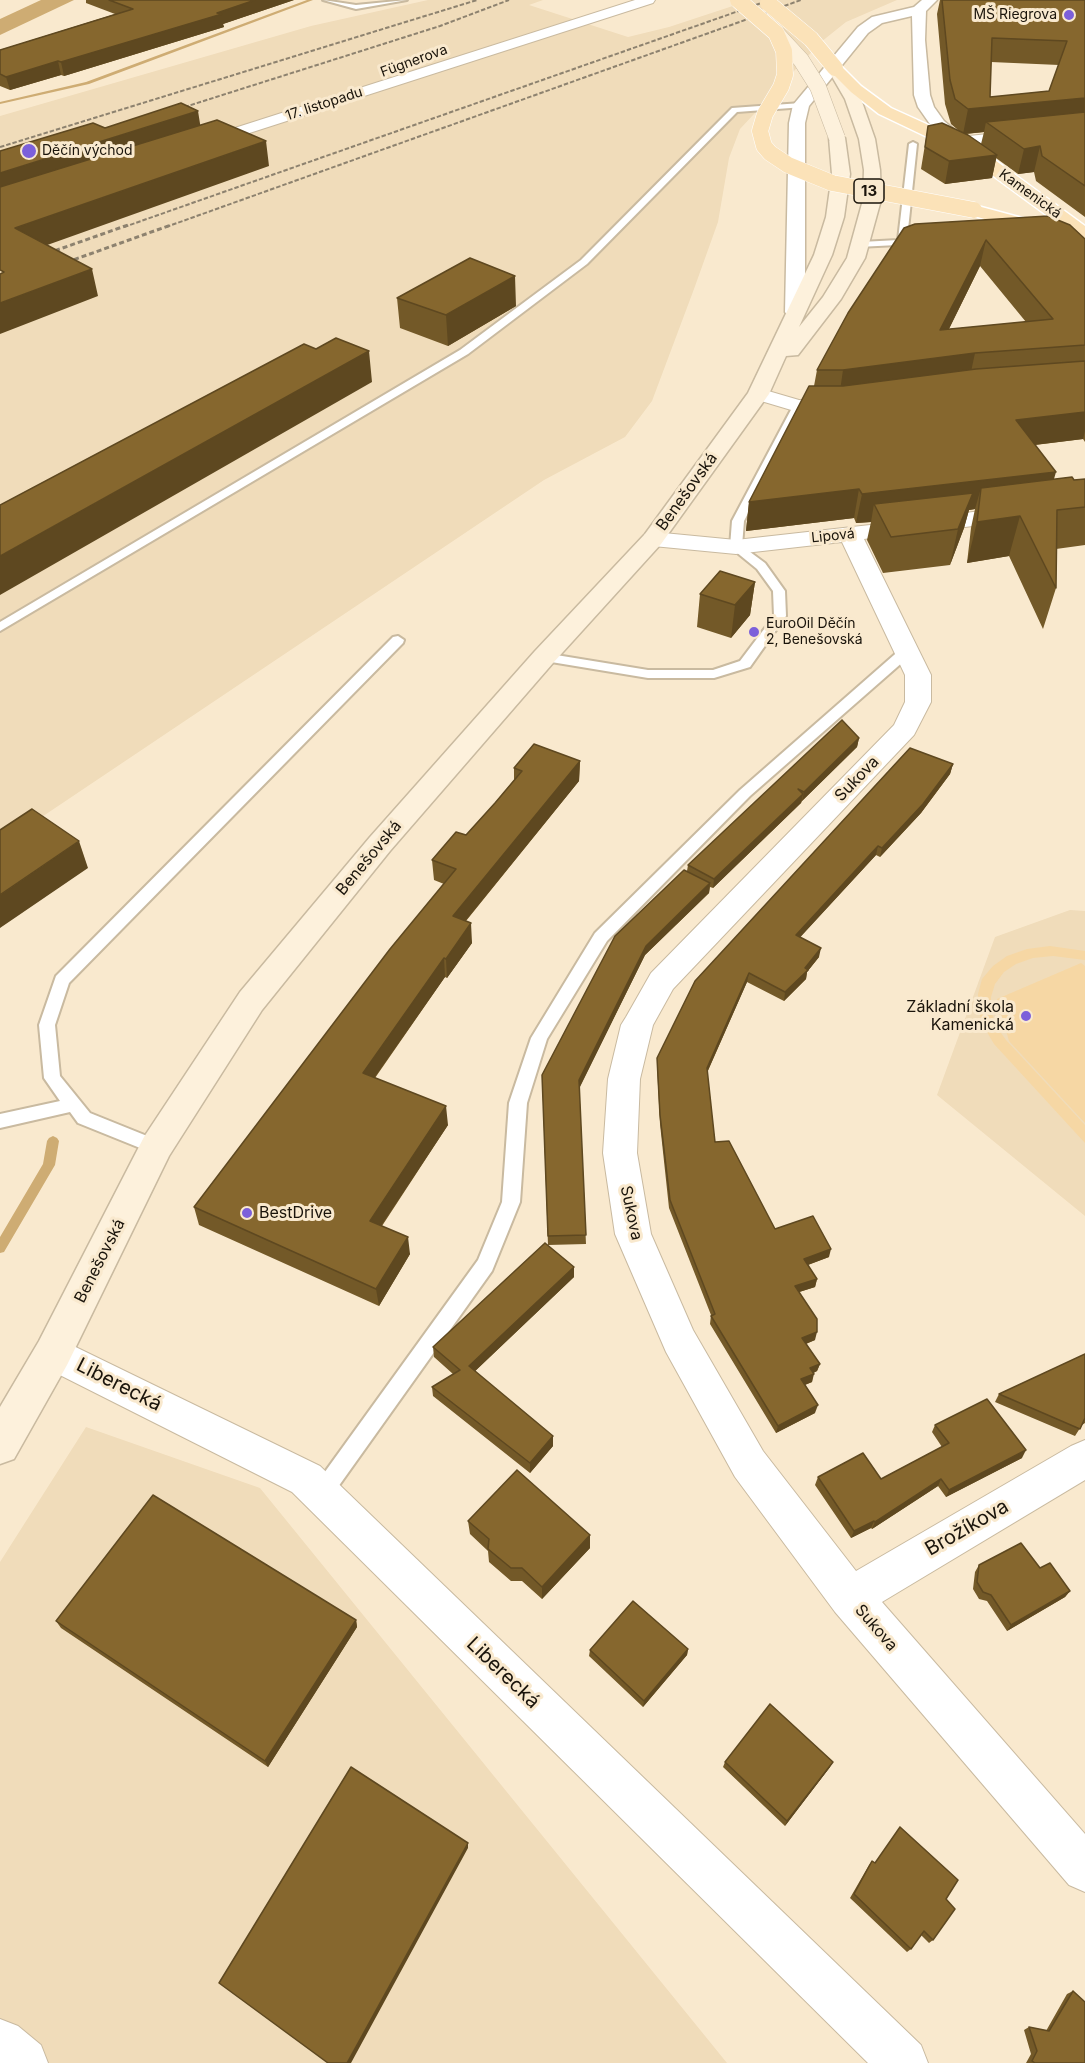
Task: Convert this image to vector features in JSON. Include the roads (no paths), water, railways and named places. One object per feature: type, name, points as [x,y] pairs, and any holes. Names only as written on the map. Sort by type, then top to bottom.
[{"type":"main road","points":[[738,0],[776,33]]},
{"type":"main road","name":"13","points":[[764,0],[811,39],[835,68],[868,99],[895,117],[965,146]]},
{"type":"main road","name":"Benešovská","points":[[0,1445],[53,1353],[156,1147],[251,1001],[380,844],[543,657],[653,539],[758,394],[823,255],[835,217],[841,174],[837,138],[818,87],[801,60],[776,33]]},
{"type":"main road","name":"13","points":[[776,33],[784,51],[785,75],[781,87],[765,114],[760,131],[764,146],[788,165],[832,183],[974,210],[1084,238]]},
{"type":"main road","points":[[758,394],[831,300],[856,258],[872,200],[872,170],[867,139],[853,99],[835,68]]},
{"type":"main road","name":"Kamenická","points":[[965,146],[1084,238]]},
{"type":"street","points":[[595,0],[621,9]]},
{"type":"street","name":"17. listopadu","points":[[187,145],[648,0]]},
{"type":"street","points":[[801,105],[863,30],[877,20],[924,5]]},
{"type":"street","name":"Kamenická","points":[[924,5],[920,83],[924,101],[939,124],[965,146]]},
{"type":"street","name":"Fügnerova","points":[[187,145],[474,40]]},
{"type":"street","name":"Benešovská","points":[[795,312],[797,123],[801,105]]},
{"type":"street","points":[[965,146],[1085,129]]},
{"type":"street","points":[[758,394],[798,406],[863,403]]},
{"type":"street","name":"Lipová","points":[[653,539],[736,547],[1085,505]]},
{"type":"street","name":"Sukova","points":[[850,534],[918,675],[918,702],[905,729],[662,981],[637,1025],[624,1079],[620,1153],[633,1234],[674,1329],[748,1464],[850,1598],[1085,1869]]},
{"type":"street","name":"Liberecká","points":[[53,1353],[306,1479],[903,2063]]},
{"type":"street","name":"Brožíkova","points":[[850,1598],[1085,1459]]},
{"type":"street","points":[[0,2044],[23,2063]]},
{"type":"lane","points":[[326,0],[356,7],[404,0]]},
{"type":"lane","points":[[0,627],[464,352],[584,262],[735,110],[801,105]]},
{"type":"lane","points":[[902,242],[912,144]]},
{"type":"lane","points":[[861,245],[923,241]]},
{"type":"lane","points":[[543,657],[648,674],[714,674],[745,664],[780,615],[779,591],[760,566],[736,547],[738,521],[798,406]]},
{"type":"lane","points":[[156,1147],[84,1118],[52,1078],[47,1024],[62,980],[398,640]]},
{"type":"lane","points":[[321,1494],[485,1265],[511,1202],[518,1102],[539,1038],[601,937],[745,793],[907,651]]},
{"type":"lane","points":[[0,1121],[72,1105]]},
{"type":"waterway","points":[[0,103],[87,83],[311,0]]},
{"type":"waterway","points":[[0,1248],[49,1165],[53,1141]]},
{"type":"railway","points":[[0,147],[477,0]]},
{"type":"railway","points":[[172,111],[440,26],[509,0]]},
{"type":"railway","points":[[124,227],[770,0]]},
{"type":"railway","points":[[166,227],[801,0]]},
{"type":"railway","points":[[40,256],[128,225]]},
{"type":"railway","points":[[59,265],[171,225]]},
{"type":"place","name":"MŠ Riegrova","points":[[1069,15]]},
{"type":"place","name":"Děčín východ","points":[[29,151]]},
{"type":"place","name":"EuroOil Děčín 2, Benešovská","points":[[754,632]]},
{"type":"place","name":"Základní škola Kamenická","points":[[1026,1016]]},
{"type":"place","name":"BestDrive","points":[[247,1213]]}]
